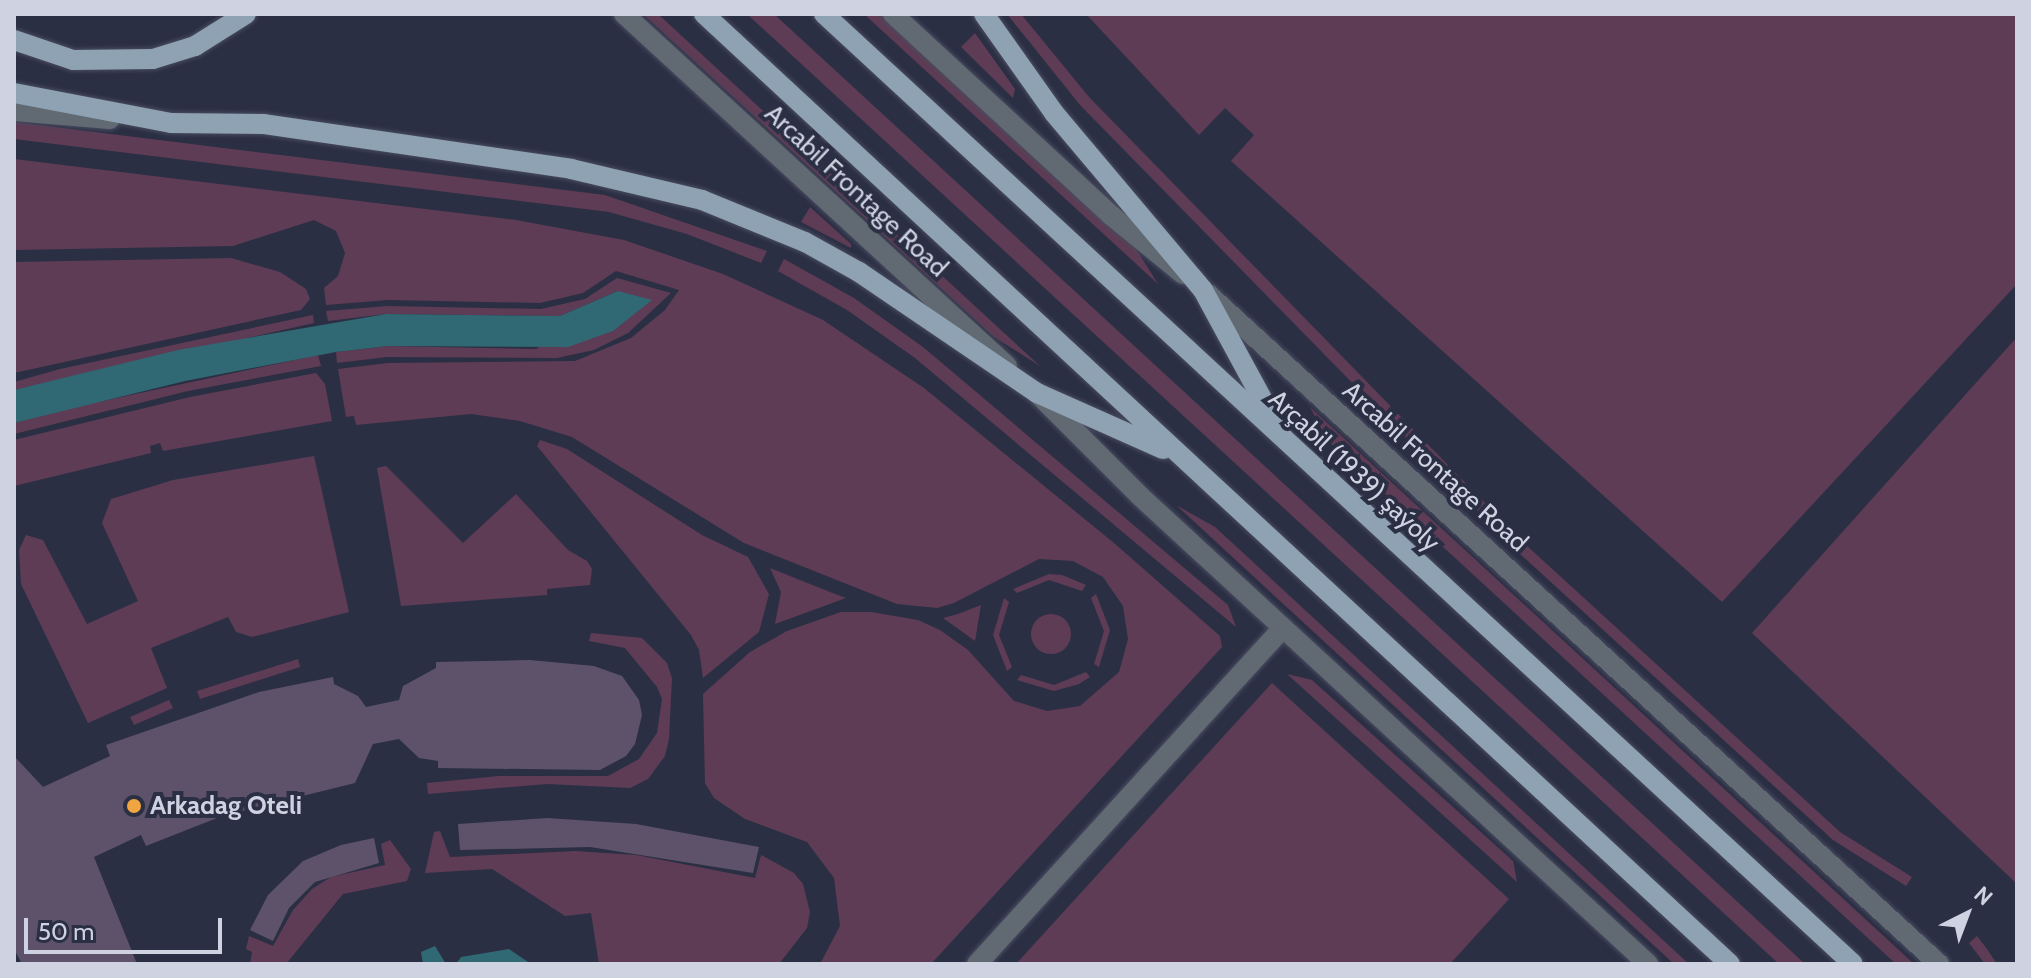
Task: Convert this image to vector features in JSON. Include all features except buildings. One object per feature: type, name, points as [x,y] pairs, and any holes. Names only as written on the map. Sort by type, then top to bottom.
[{"type":"main road","points":[[14,40],[73,60],[153,59],[195,46],[246,14]]},
{"type":"main road","points":[[704,14],[1730,964]]},
{"type":"main road","name":"Arçabil (1939) şaýoly","points":[[824,14],[1288,446],[1853,964]]},
{"type":"main road","points":[[984,14],[1054,113],[1203,290],[1288,446]]},
{"type":"main road","points":[[14,93],[171,123],[295,128],[595,173],[702,200],[805,242],[859,272],[1037,393],[1180,456]]},
{"type":"street","name":"Arcabil Frontage Road","points":[[624,14],[1037,393],[1282,629],[1648,964]]},
{"type":"street","name":"Arcabil Frontage Road","points":[[893,14],[1112,216],[1203,290],[1939,964]]},
{"type":"street","points":[[14,111],[171,123]]},
{"type":"street","points":[[977,964],[1282,629]]},
{"type":"shaded area","points":[[643,14],[658,14],[1040,366],[994,337]]},
{"type":"shaded area","points":[[747,14],[774,14],[1805,964],[1779,964]]},
{"type":"shaded area","points":[[864,14],[883,14],[1133,244],[1158,284]]},
{"type":"shaded area","points":[[1007,14],[1021,14],[1089,97],[1526,545],[1840,832],[1912,877],[1906,886],[1833,840],[1519,553],[1080,105]]},
{"type":"shaded area","points":[[1086,14],[2017,14],[2017,284],[1722,602],[1231,161],[1254,135],[1225,108],[1199,135]]},
{"type":"shaded area","points":[[975,33],[1015,89],[1013,98],[961,47]]},
{"type":"shaded area","points":[[14,122],[605,195],[767,251],[761,263],[687,234],[609,212],[14,139]]},
{"type":"shaded area","points":[[14,159],[516,220],[624,240],[723,274],[823,320],[924,388],[1114,543],[1220,636],[1222,647],[931,964],[820,964],[840,926],[834,878],[807,842],[745,819],[714,798],[705,783],[703,694],[750,652],[787,631],[841,612],[871,612],[918,620],[940,630],[968,650],[1014,701],[1047,711],[1080,706],[1119,672],[1128,639],[1123,606],[1103,577],[1073,561],[1039,559],[954,603],[937,608],[897,604],[744,543],[572,437],[520,421],[471,414],[356,425],[354,416],[346,417],[338,369],[388,363],[575,361],[631,338],[665,310],[679,290],[616,271],[583,293],[540,303],[388,300],[326,305],[324,288],[338,276],[345,253],[336,231],[314,220],[233,246],[14,250]]},
{"type":"shaded area","points":[[810,207],[851,244],[851,248],[801,222]]},
{"type":"shaded area","points":[[231,258],[280,272],[306,289],[310,299],[301,310],[14,373],[14,262]]},
{"type":"shaded area","points":[[784,259],[854,298],[923,347],[1228,605],[1236,627],[915,358],[847,310],[778,271]]},
{"type":"shaded area","points":[[617,278],[671,293],[628,333],[594,350],[557,358],[387,357],[337,363],[336,352],[388,346],[536,349],[618,291],[560,316],[386,314],[328,321],[326,311],[388,306],[541,309],[585,299]]},
{"type":"shaded area","points":[[618,291],[652,300],[613,331],[568,347],[388,346],[336,352],[185,381],[14,423],[14,390],[178,350],[386,314],[560,316]]},
{"type":"shaded area","points":[[313,315],[314,323],[14,390],[14,382],[60,369]]},
{"type":"shaded area","points":[[2017,337],[2017,884],[1752,633]]},
{"type":"shaded area","points":[[318,355],[321,366],[188,391],[14,434],[14,423],[70,408]]},
{"type":"shaded area","points":[[316,373],[325,384],[332,421],[163,451],[160,443],[150,446],[151,453],[14,486],[14,440],[190,397]]},
{"type":"shaded area","points":[[1310,407],[1914,964],[1896,964],[1327,440]]},
{"type":"shaded area","points":[[540,440],[567,449],[702,535],[748,557],[769,594],[759,632],[703,678],[699,650],[691,635],[537,446]]},
{"type":"shaded area","points":[[314,456],[349,612],[252,637],[236,632],[228,617],[151,648],[167,688],[88,723],[21,584],[19,550],[26,535],[43,540],[87,624],[138,601],[102,523],[111,499],[173,480]]},
{"type":"shaded area","points":[[386,466],[463,543],[516,494],[568,550],[587,561],[592,569],[590,585],[547,589],[547,595],[401,606],[377,468]]},
{"type":"shaded area","points":[[1176,505],[1215,527],[1689,964],[1674,964]]},
{"type":"shaded area","points":[[770,568],[846,598],[775,624],[781,592]]},
{"type":"shaded area","points":[[1049,574],[1062,575],[1086,585],[1082,591],[1049,580],[1017,593],[1013,589]]},
{"type":"shaded area","points":[[1096,594],[1110,630],[1099,667],[1094,664],[1104,631],[1091,598]]},
{"type":"shaded area","points":[[1004,598],[1009,602],[999,635],[1012,667],[1007,671],[993,635]]},
{"type":"shaded area","points":[[981,605],[975,641],[943,618],[958,614]]},
{"type":"shaded area","points":[[1051,614],[1065,620],[1071,634],[1065,648],[1051,654],[1037,648],[1031,634],[1037,620]]},
{"type":"shaded area","points":[[591,633],[642,638],[667,663],[672,678],[669,739],[665,756],[648,779],[630,788],[547,784],[428,794],[427,783],[499,776],[608,776],[639,759],[657,733],[662,699],[657,687],[625,648],[589,641]]},
{"type":"shaded area","points":[[298,659],[300,667],[200,699],[197,691]]},
{"type":"shaded area","points":[[1086,672],[1090,677],[1079,684],[1054,691],[1017,680],[1021,675],[1054,685]]},
{"type":"shaded area","points":[[1287,674],[1312,680],[1513,861],[1517,882]]},
{"type":"shaded area","points":[[1272,683],[1509,899],[1450,964],[1016,964]]},
{"type":"shaded area","points":[[169,700],[173,708],[134,725],[130,717]]},
{"type":"shaded area","points":[[440,831],[450,857],[575,851],[636,855],[755,878],[761,855],[794,873],[803,884],[810,912],[807,928],[779,964],[599,964],[591,913],[565,916],[492,869],[425,873],[434,832]]},
{"type":"shaded area","points":[[390,840],[411,869],[407,881],[343,894],[286,964],[250,964],[252,952],[246,949],[249,936],[273,946],[293,910],[312,889],[331,877],[385,865],[381,844]]},
{"type":"shaded area","points":[[1977,936],[1997,964],[1985,964],[1969,943]]},
{"type":"shaded area","points":[[435,946],[446,964],[423,964],[421,952]]},
{"type":"shaded area","points":[[509,949],[531,964],[456,964],[461,957]]},
{"type":"place","name":"Arkadag Oteli","points":[[134,806]]}]
